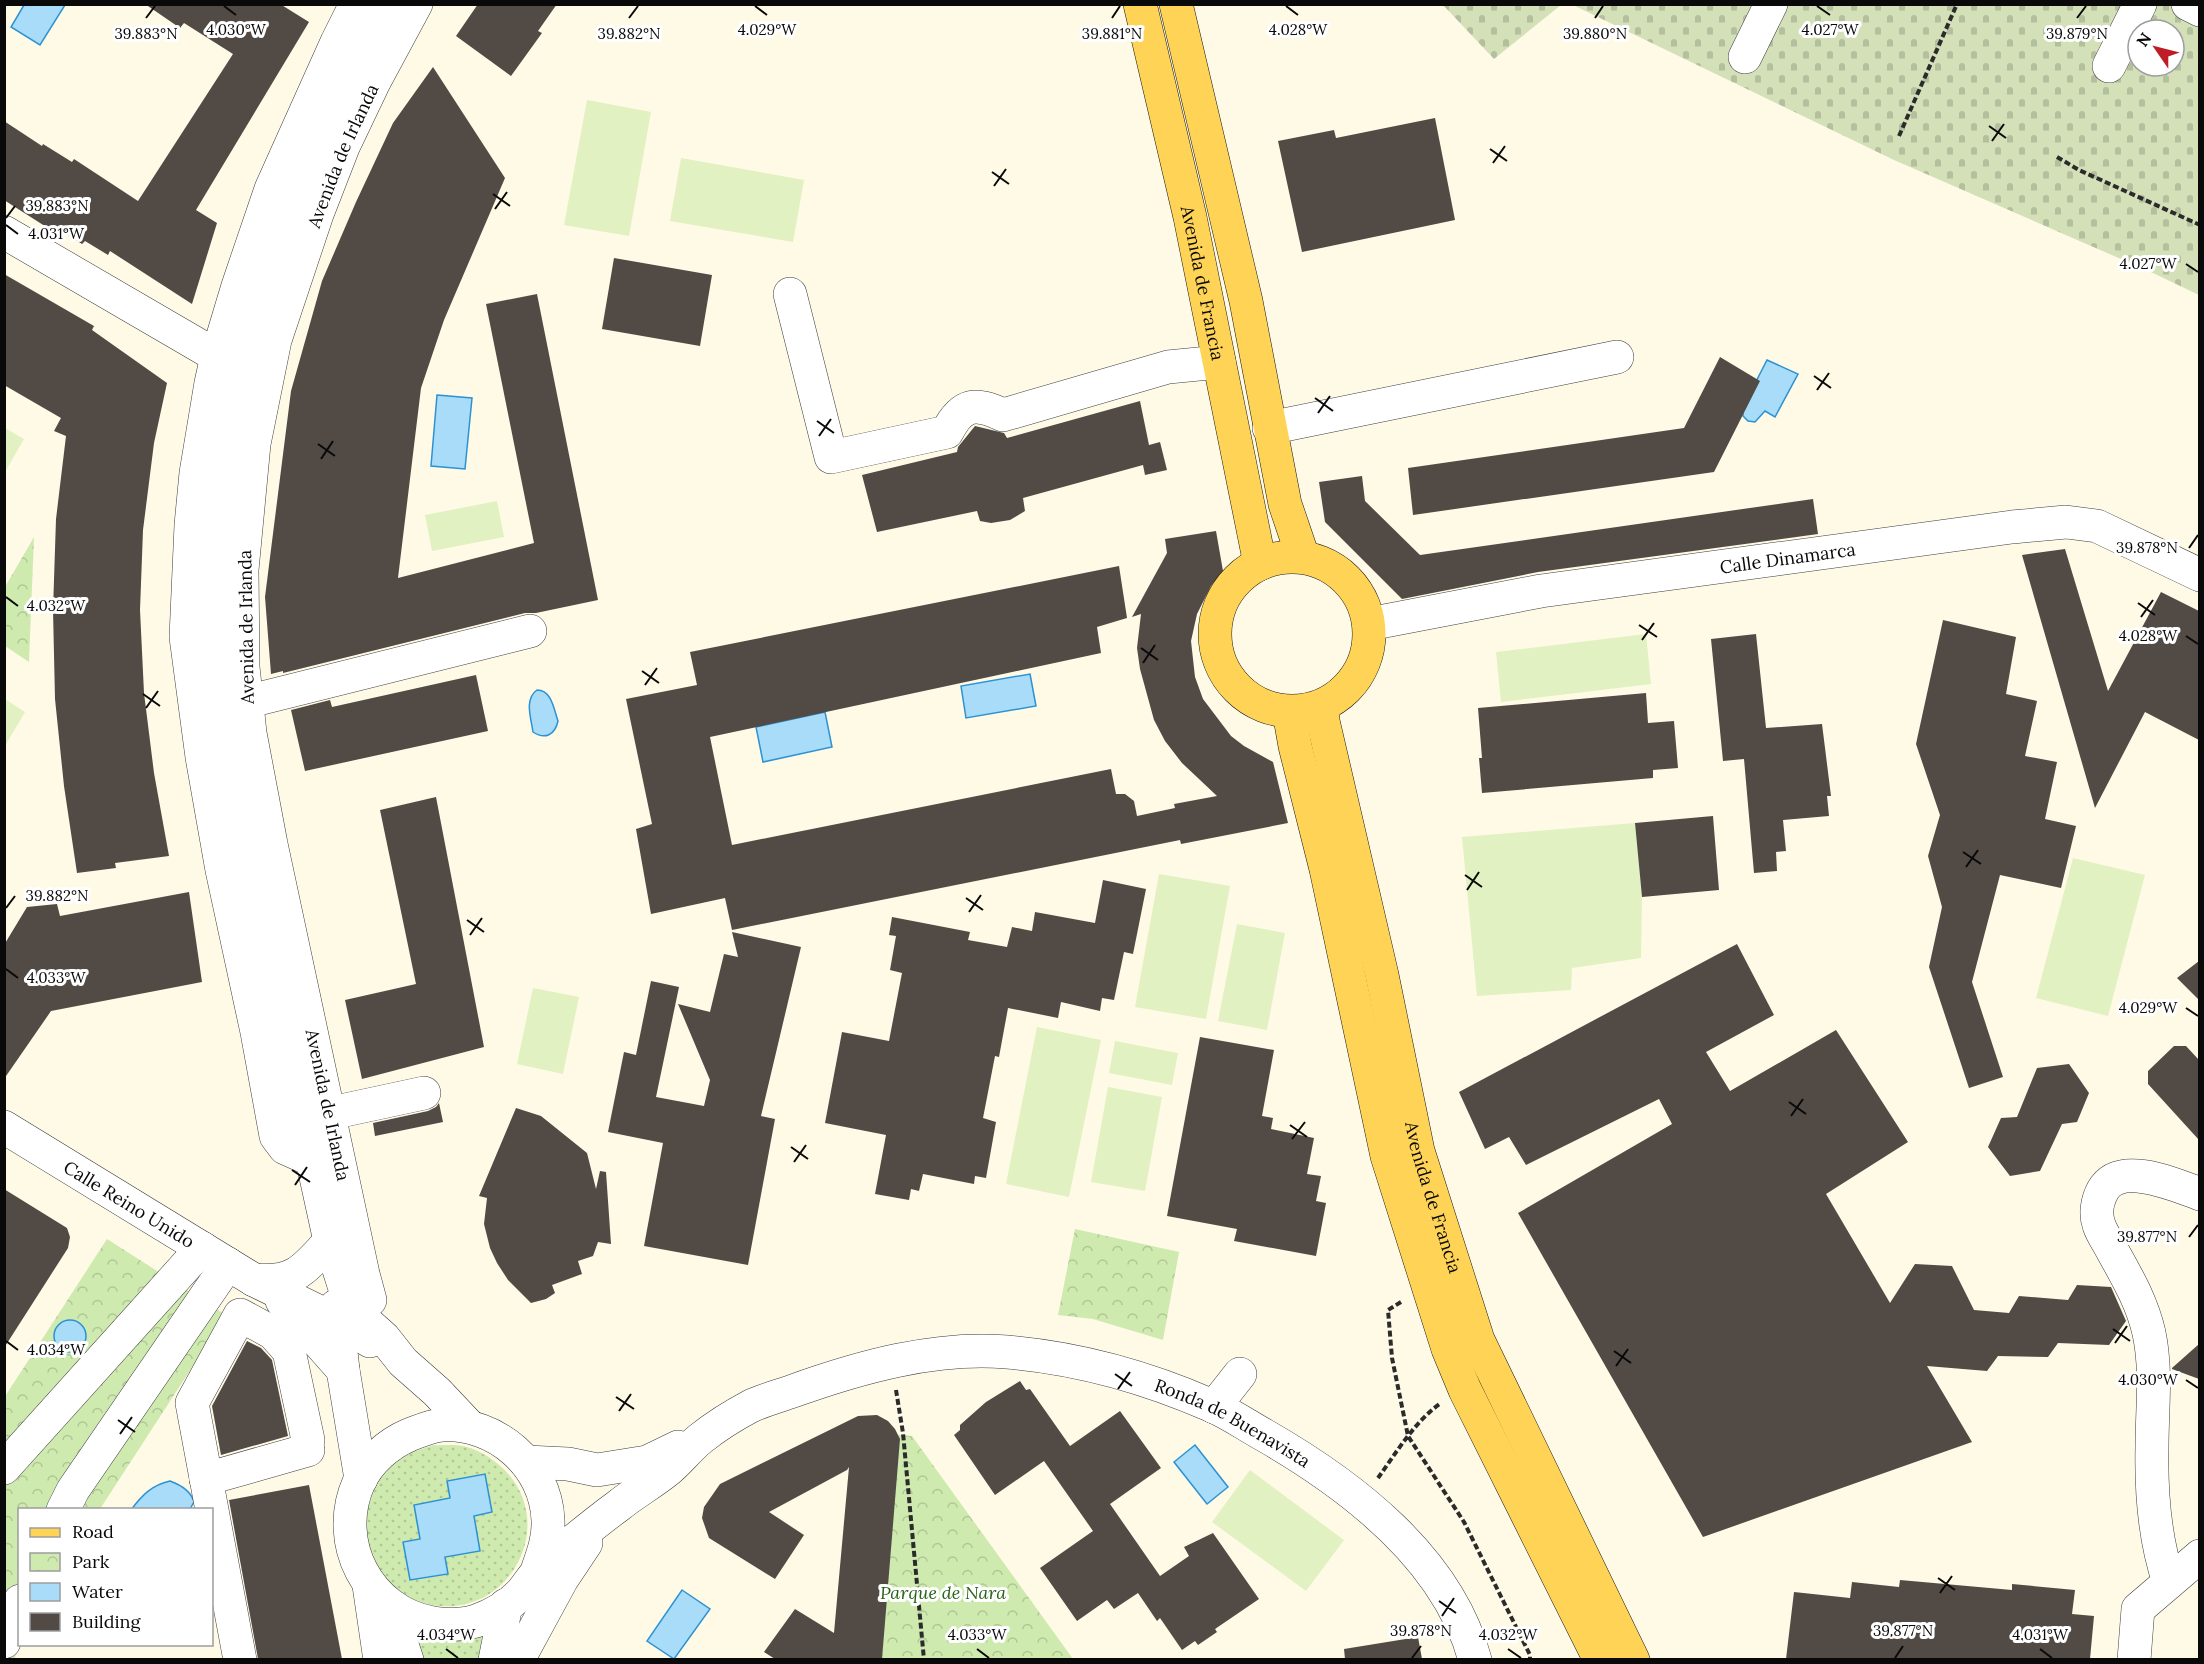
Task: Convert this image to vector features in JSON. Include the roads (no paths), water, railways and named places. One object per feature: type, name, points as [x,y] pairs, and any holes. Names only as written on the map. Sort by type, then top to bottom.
[{"type":"main road","name":"Avenida de Francia","points":[[1140,4],[1190,217],[1260,564]]},
{"type":"main road","name":"Avenida de Francia","points":[[1176,4],[1246,301],[1285,504],[1303,557]]},
{"type":"main road","points":[[1303,557],[1323,562],[1340,573],[1354,587],[1364,605],[1370,624],[1369,645],[1364,664],[1354,681],[1340,696],[1323,706],[1289,712],[1264,707],[1242,694],[1225,674],[1216,650],[1215,624],[1223,599],[1238,578],[1260,564],[1303,557]]},
{"type":"main road","name":"Avenida de Francia","points":[[1323,706],[1323,721],[1382,975],[1418,1151],[1478,1340],[1633,1659]]},
{"type":"main road","name":"Avenida de Francia","points":[[1289,712],[1295,746],[1326,869],[1387,1156],[1448,1349],[1466,1390],[1600,1659]]},
{"type":"street","name":"Avenida de Irlanda","points":[[356,4],[271,189],[217,356],[195,473],[186,637],[202,756],[363,1274],[394,1350]]},
{"type":"street","name":"Avenida de Irlanda","points":[[312,1160],[285,1148],[276,1136],[257,1032],[235,868],[232,787],[219,684],[217,581],[220,495],[234,401],[258,308],[283,231],[325,127],[387,4]]},
{"type":"street","name":"Avenida de Irlanda","points":[[416,4],[374,82],[343,147],[317,214],[275,340],[254,444],[242,570],[243,667],[250,733],[271,844],[316,1117],[312,1160],[330,1241],[348,1298],[356,1313],[470,1427]]},
{"type":"street","points":[[1745,57],[1771,4]]},
{"type":"street","points":[[2109,66],[2140,4]]},
{"type":"street","points":[[2188,4],[2199,10]]},
{"type":"street","points":[[4,232],[217,356]]},
{"type":"street","points":[[790,294],[831,457],[947,432],[962,411],[972,406],[983,406],[1003,415],[1168,367],[1219,362]]},
{"type":"street","points":[[1269,428],[1617,357]]},
{"type":"street","name":"Calle Dinamarca","points":[[1370,624],[1541,591],[2066,522],[2097,526],[2199,575]]},
{"type":"street","points":[[246,702],[530,631]]},
{"type":"street","points":[[316,1117],[424,1093]]},
{"type":"street","name":"Calle Reino Unido","points":[[4,1127],[239,1271],[394,1350]]},
{"type":"street","points":[[2169,1582],[2161,1557],[2153,1509],[2154,1356],[2139,1298],[2098,1224],[2097,1203],[2104,1188],[2116,1177],[2129,1176],[2161,1180],[2199,1194]]},
{"type":"street","name":"Avenida de Irlanda","points":[[330,1241],[343,1370],[361,1479]]},
{"type":"street","points":[[239,1271],[274,1282],[290,1278],[330,1241]]},
{"type":"street","points":[[4,1468],[239,1271]]},
{"type":"street","points":[[64,1508],[73,1490],[239,1271]]},
{"type":"street","name":"Calle Reino Unido","points":[[239,1271],[343,1370]]},
{"type":"street","points":[[206,1479],[308,1445],[301,1360],[289,1351],[273,1333],[240,1315],[192,1402],[206,1479],[211,1508]]},
{"type":"street","name":"Ronda de Buenavista","points":[[376,1592],[412,1617],[445,1625],[477,1621],[519,1595],[537,1571],[616,1508],[671,1468],[699,1440],[755,1404],[832,1378],[891,1362],[964,1352],[1004,1352],[1079,1362],[1173,1390],[1214,1407],[1325,1472],[1411,1546],[1436,1579],[1462,1625],[1475,1659]]},
{"type":"street","points":[[1214,1407],[1240,1374]]},
{"type":"street","name":"Ronda de Buenavista","points":[[407,1659],[398,1633],[376,1592],[356,1562],[351,1542],[350,1514],[361,1479],[373,1461],[395,1441],[428,1427],[445,1425],[470,1427],[490,1434],[515,1450],[539,1482],[548,1518],[548,1540],[537,1571]]},
{"type":"street","name":"Ronda de Buenavista","points":[[526,1462],[568,1464],[597,1470],[647,1462],[673,1449],[699,1440]]},
{"type":"street","name":"Ronda de Buenavista","points":[[518,1659],[578,1555],[616,1508]]},
{"type":"street","points":[[213,1516],[240,1659]]},
{"type":"street","points":[[2134,1659],[2138,1609],[2199,1556]]},
{"type":"street","name":"Ronda de Buenavista","points":[[376,1592],[380,1659]]},
{"type":"street","points":[[495,1659],[506,1605]]},
{"type":"street","points":[[4,1642],[18,1606]]},
{"type":"water","points":[[24,5],[65,5],[40,45],[11,27]]},
{"type":"water","points":[[1767,360],[1798,374],[1775,417],[1765,411],[1755,422],[1748,421],[1743,416],[1743,407]]},
{"type":"water","points":[[437,395],[472,398],[465,469],[431,466]]},
{"type":"water","points":[[1030,674],[1036,706],[966,718],[961,686]]},
{"type":"water","points":[[537,690],[546,693],[549,697],[558,721],[555,730],[545,736],[533,732],[530,715],[529,704]]},
{"type":"water","points":[[825,712],[832,747],[763,762],[756,727]]},
{"type":"water","points":[[70,1320],[81,1325],[86,1336],[81,1347],[70,1352],[59,1347],[54,1336],[59,1325]]},
{"type":"water","points":[[1195,1445],[1228,1487],[1207,1504],[1174,1462]]},
{"type":"water","points":[[485,1474],[492,1512],[474,1516],[480,1551],[445,1557],[448,1574],[410,1580],[403,1542],[420,1539],[414,1505],[450,1498],[447,1481]]},
{"type":"water","points":[[170,1481],[182,1487],[191,1495],[194,1502],[191,1508],[133,1508],[148,1491]]},
{"type":"water","points":[[682,1590],[710,1609],[674,1659],[647,1641]]},
{"type":"park label","name":"Parque de Nara","points":[[943,1592]]}]
